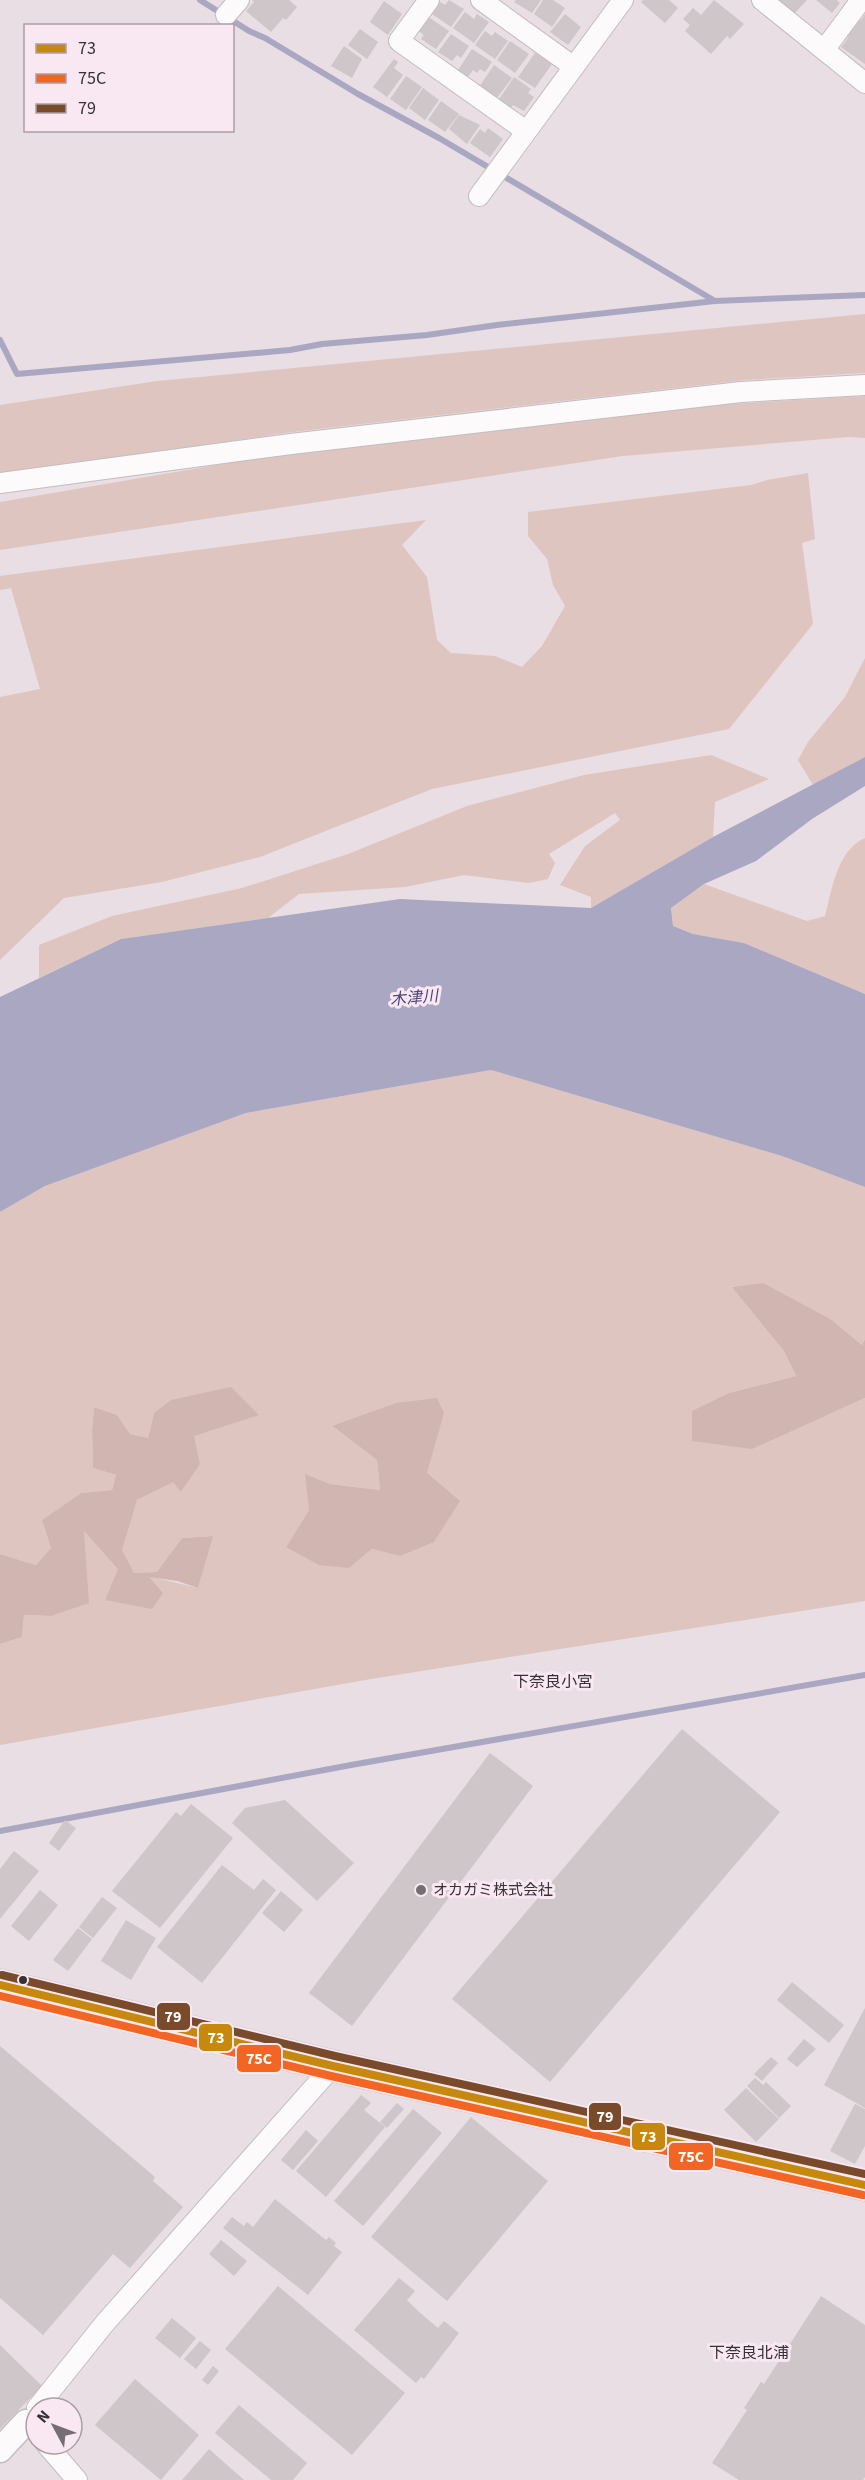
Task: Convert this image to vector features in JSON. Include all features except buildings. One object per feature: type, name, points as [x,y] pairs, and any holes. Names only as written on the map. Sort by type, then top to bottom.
[{"type":"main road","points":[[0,1985],[333,2066],[865,2185]]},
{"type":"street","points":[[226,15],[239,0]]},
{"type":"street","points":[[429,0],[399,41],[526,131]]},
{"type":"street","points":[[481,0],[574,67]]},
{"type":"street","points":[[479,196],[622,0]]},
{"type":"street","points":[[762,0],[865,83]]},
{"type":"street","points":[[824,50],[861,0]]},
{"type":"street","points":[[0,483],[291,444],[741,392],[865,385]]},
{"type":"street","points":[[50,2396],[105,2323],[333,2066]]},
{"type":"street","points":[[0,2450],[24,2427]]},
{"type":"street","points":[[56,2456],[77,2480]]},
{"type":"shaded area","points":[[865,314],[865,373],[745,380],[284,433],[0,477],[0,405],[157,381]]},
{"type":"shaded area","points":[[865,396],[865,438],[849,437],[623,456],[0,550],[0,502],[304,450],[574,413]]},
{"type":"shaded area","points":[[808,473],[815,539],[802,543],[813,624],[729,729],[432,789],[260,857],[162,882],[64,898],[0,960],[0,697],[40,689],[11,588],[0,590],[0,576],[426,520],[402,545],[427,577],[437,640],[451,653],[495,656],[522,667],[542,646],[565,606],[553,585],[547,559],[528,536],[528,512],[751,485]]},
{"type":"shaded area","points":[[865,658],[865,757],[813,785],[798,760],[808,742],[845,697]]},
{"type":"shaded area","points":[[711,755],[769,779],[715,802],[713,837],[591,908],[591,897],[560,885],[585,846],[620,820],[615,813],[549,854],[555,863],[548,879],[529,883],[464,875],[405,887],[299,894],[268,918],[121,939],[39,978],[39,945],[112,916],[242,888],[348,854],[467,806],[584,775]]},
{"type":"shaded area","points":[[865,838],[865,994],[744,943],[693,934],[673,926],[671,908],[704,884],[807,921],[825,916],[833,883],[842,861],[856,844]]},
{"type":"shaded area","points":[[491,1070],[782,1156],[865,1187],[865,1339],[862,1345],[832,1320],[732,1286],[784,1351],[796,1376],[729,1393],[825,1416],[865,1398],[865,1601],[371,1679],[0,1745],[0,1644],[22,1637],[24,1615],[51,1616],[84,1531],[119,1569],[105,1600],[148,1576],[198,1588],[212,1536],[182,1538],[158,1572],[134,1573],[121,1550],[137,1500],[173,1481],[182,1492],[193,1436],[222,1425],[154,1413],[148,1438],[130,1434],[117,1415],[94,1407],[93,1468],[116,1475],[112,1490],[81,1493],[42,1520],[51,1548],[36,1565],[0,1554],[0,1212],[45,1186],[246,1113]],"holes":[[[333,1427],[434,1446],[400,1556],[372,1549],[349,1568],[286,1547],[309,1510],[306,1475],[330,1484],[380,1490],[377,1460]]]},
{"type":"shaded area","points":[[763,1283],[832,1320],[862,1345],[865,1339],[865,1398],[752,1449],[692,1441],[692,1411],[729,1393],[796,1376],[784,1351],[732,1287]]},
{"type":"shaded area","points":[[231,1387],[259,1415],[194,1436],[200,1464],[181,1492],[173,1482],[137,1500],[122,1550],[134,1573],[157,1572],[182,1538],[213,1536],[198,1588],[177,1581],[149,1577],[163,1593],[152,1609],[105,1600],[118,1569],[84,1531],[89,1603],[51,1616],[24,1615],[22,1637],[0,1644],[0,1554],[36,1565],[51,1548],[42,1520],[81,1493],[112,1490],[116,1475],[93,1468],[94,1407],[117,1415],[130,1434],[148,1438],[154,1413],[171,1400]]},
{"type":"shaded area","points":[[437,1398],[444,1413],[427,1473],[460,1501],[434,1542],[400,1556],[372,1549],[349,1568],[319,1565],[286,1547],[309,1510],[305,1474],[330,1484],[380,1490],[377,1460],[332,1426],[396,1403]]},
{"type":"water","name":"木津川","points":[[865,757],[865,786],[812,819],[756,861],[704,884],[671,908],[673,926],[693,934],[744,943],[865,994],[865,1187],[782,1156],[491,1070],[246,1113],[45,1186],[0,1212],[0,997],[121,939],[400,899],[591,908],[713,837]]},
{"type":"waterway","points":[[200,0],[249,31],[439,138],[715,301]]},
{"type":"waterway","points":[[0,340],[17,374],[290,350],[322,344],[427,335],[715,301],[865,295]]},
{"type":"waterway","points":[[0,1831],[351,1765],[865,1675]]},
{"type":"transit line","name":"79","points":[[2,1975],[335,2056],[865,2174]]},
{"type":"transit line","name":"73","points":[[0,1985],[333,2066],[865,2185]]},
{"type":"transit line","name":"75C","points":[[0,1996],[331,2076],[863,2195]]},
{"type":"place","name":"オカガミ株式会社","points":[[421,1890]]},
{"type":"district","name":"下奈良小宮","points":[[553,1682]]},
{"type":"district","name":"下奈良北浦","points":[[749,2353]]}]
